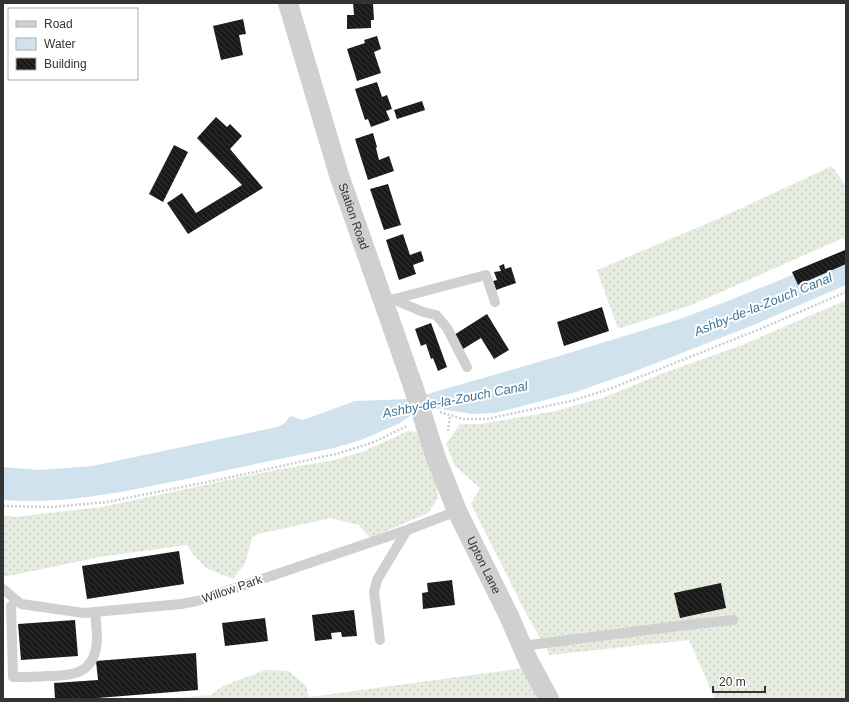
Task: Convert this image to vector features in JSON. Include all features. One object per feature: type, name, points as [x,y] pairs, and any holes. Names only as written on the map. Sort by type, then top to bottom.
[{"type":"street","name":"Station Road","points":[[288,3],[339,175],[388,300],[424,421]]},
{"type":"street","name":"Upton Lane","points":[[424,421],[436,458],[457,510],[509,616],[525,653],[549,699]]},
{"type":"lane","points":[[388,300],[486,275],[495,302]]},
{"type":"lane","points":[[388,300],[436,315],[446,328],[467,367]]},
{"type":"lane","name":"Willow Park","points":[[3,590],[12,606],[84,613],[181,604],[197,601],[407,530],[457,510]]},
{"type":"lane","points":[[380,640],[374,592],[376,580],[407,530]]},
{"type":"lane","points":[[12,606],[13,677],[68,676],[82,671],[93,657],[96,648],[97,640],[95,612]]},
{"type":"lane","points":[[525,653],[686,625],[733,620]]},
{"type":"path","points":[[3,506],[52,507],[107,502],[340,453],[374,442],[402,427],[424,421],[487,419],[576,400],[612,388],[760,329],[846,292]]},
{"type":"shaded area","points":[[832,166],[846,186],[846,244],[843,238],[689,306],[618,329],[597,270],[720,218]]},
{"type":"shaded area","points":[[846,300],[846,699],[715,699],[689,640],[550,655],[527,615],[471,504],[480,488],[455,466],[446,444],[460,424],[480,424],[556,411],[605,397],[661,374],[742,345]]},
{"type":"shaded area","points":[[408,431],[416,432],[422,442],[436,480],[438,498],[428,513],[370,538],[359,525],[331,518],[258,534],[252,538],[245,564],[233,579],[206,568],[187,545],[100,557],[3,577],[3,515],[14,517],[102,507],[275,470],[330,461],[362,452]]},
{"type":"shaded area","points":[[524,668],[537,699],[163,699],[211,695],[223,686],[265,670],[289,671],[306,686],[309,697]]},
{"type":"water","name":"Ashby-de-la-Zouch Canal","points":[[846,253],[846,285],[751,326],[633,372],[576,392],[495,413],[473,414],[434,408],[415,413],[398,424],[361,440],[334,448],[137,489],[48,501],[3,500],[3,467],[39,470],[92,466],[277,427],[285,423],[290,416],[303,420],[355,401],[410,399],[677,320]]},
{"type":"building","points":[[353,3],[373,3],[374,20],[371,20],[371,28],[347,29],[347,15],[354,15]]},
{"type":"building","points":[[243,19],[246,34],[239,35],[243,55],[221,60],[213,26]]},
{"type":"building","points":[[377,36],[381,49],[374,52],[381,73],[357,81],[347,49],[365,43],[364,40]]},
{"type":"building","points":[[377,82],[382,97],[387,95],[392,109],[386,111],[390,120],[371,127],[368,119],[365,120],[355,89]]},
{"type":"building","points":[[422,101],[425,110],[397,119],[394,110]]},
{"type":"building","points":[[216,117],[227,127],[230,124],[242,136],[230,149],[263,188],[188,234],[167,203],[182,193],[196,213],[242,185],[197,138]]},
{"type":"building","points":[[373,133],[379,160],[389,156],[394,171],[368,180],[355,139]]},
{"type":"building","points":[[174,145],[188,152],[163,202],[149,194]]},
{"type":"building","points":[[388,184],[401,225],[384,230],[370,189]]},
{"type":"building","points":[[403,234],[410,255],[421,251],[424,261],[413,265],[416,274],[399,280],[386,240]]},
{"type":"building","points":[[845,250],[846,264],[798,285],[792,272]]},
{"type":"building","points":[[504,264],[505,269],[511,267],[516,283],[496,290],[493,281],[497,280],[494,272],[501,271],[499,266]]},
{"type":"building","points":[[602,307],[609,331],[564,346],[557,322]]},
{"type":"building","points":[[487,314],[509,350],[494,359],[481,338],[463,349],[454,335]]},
{"type":"building","points":[[431,323],[447,367],[438,371],[433,358],[431,359],[426,344],[421,346],[415,329]]},
{"type":"building","points":[[179,551],[184,584],[87,599],[82,566]]},
{"type":"building","points":[[452,580],[455,605],[423,609],[422,593],[428,592],[427,583]]},
{"type":"building","points":[[721,583],[726,608],[680,618],[674,593]]},
{"type":"building","points":[[354,610],[357,636],[342,637],[341,632],[331,633],[332,639],[315,641],[312,615]]},
{"type":"building","points":[[265,618],[268,641],[225,646],[222,623]]},
{"type":"building","points":[[75,620],[78,656],[21,660],[18,624]]},
{"type":"building","points":[[196,653],[198,690],[85,699],[55,699],[54,683],[98,680],[96,661]]}]
